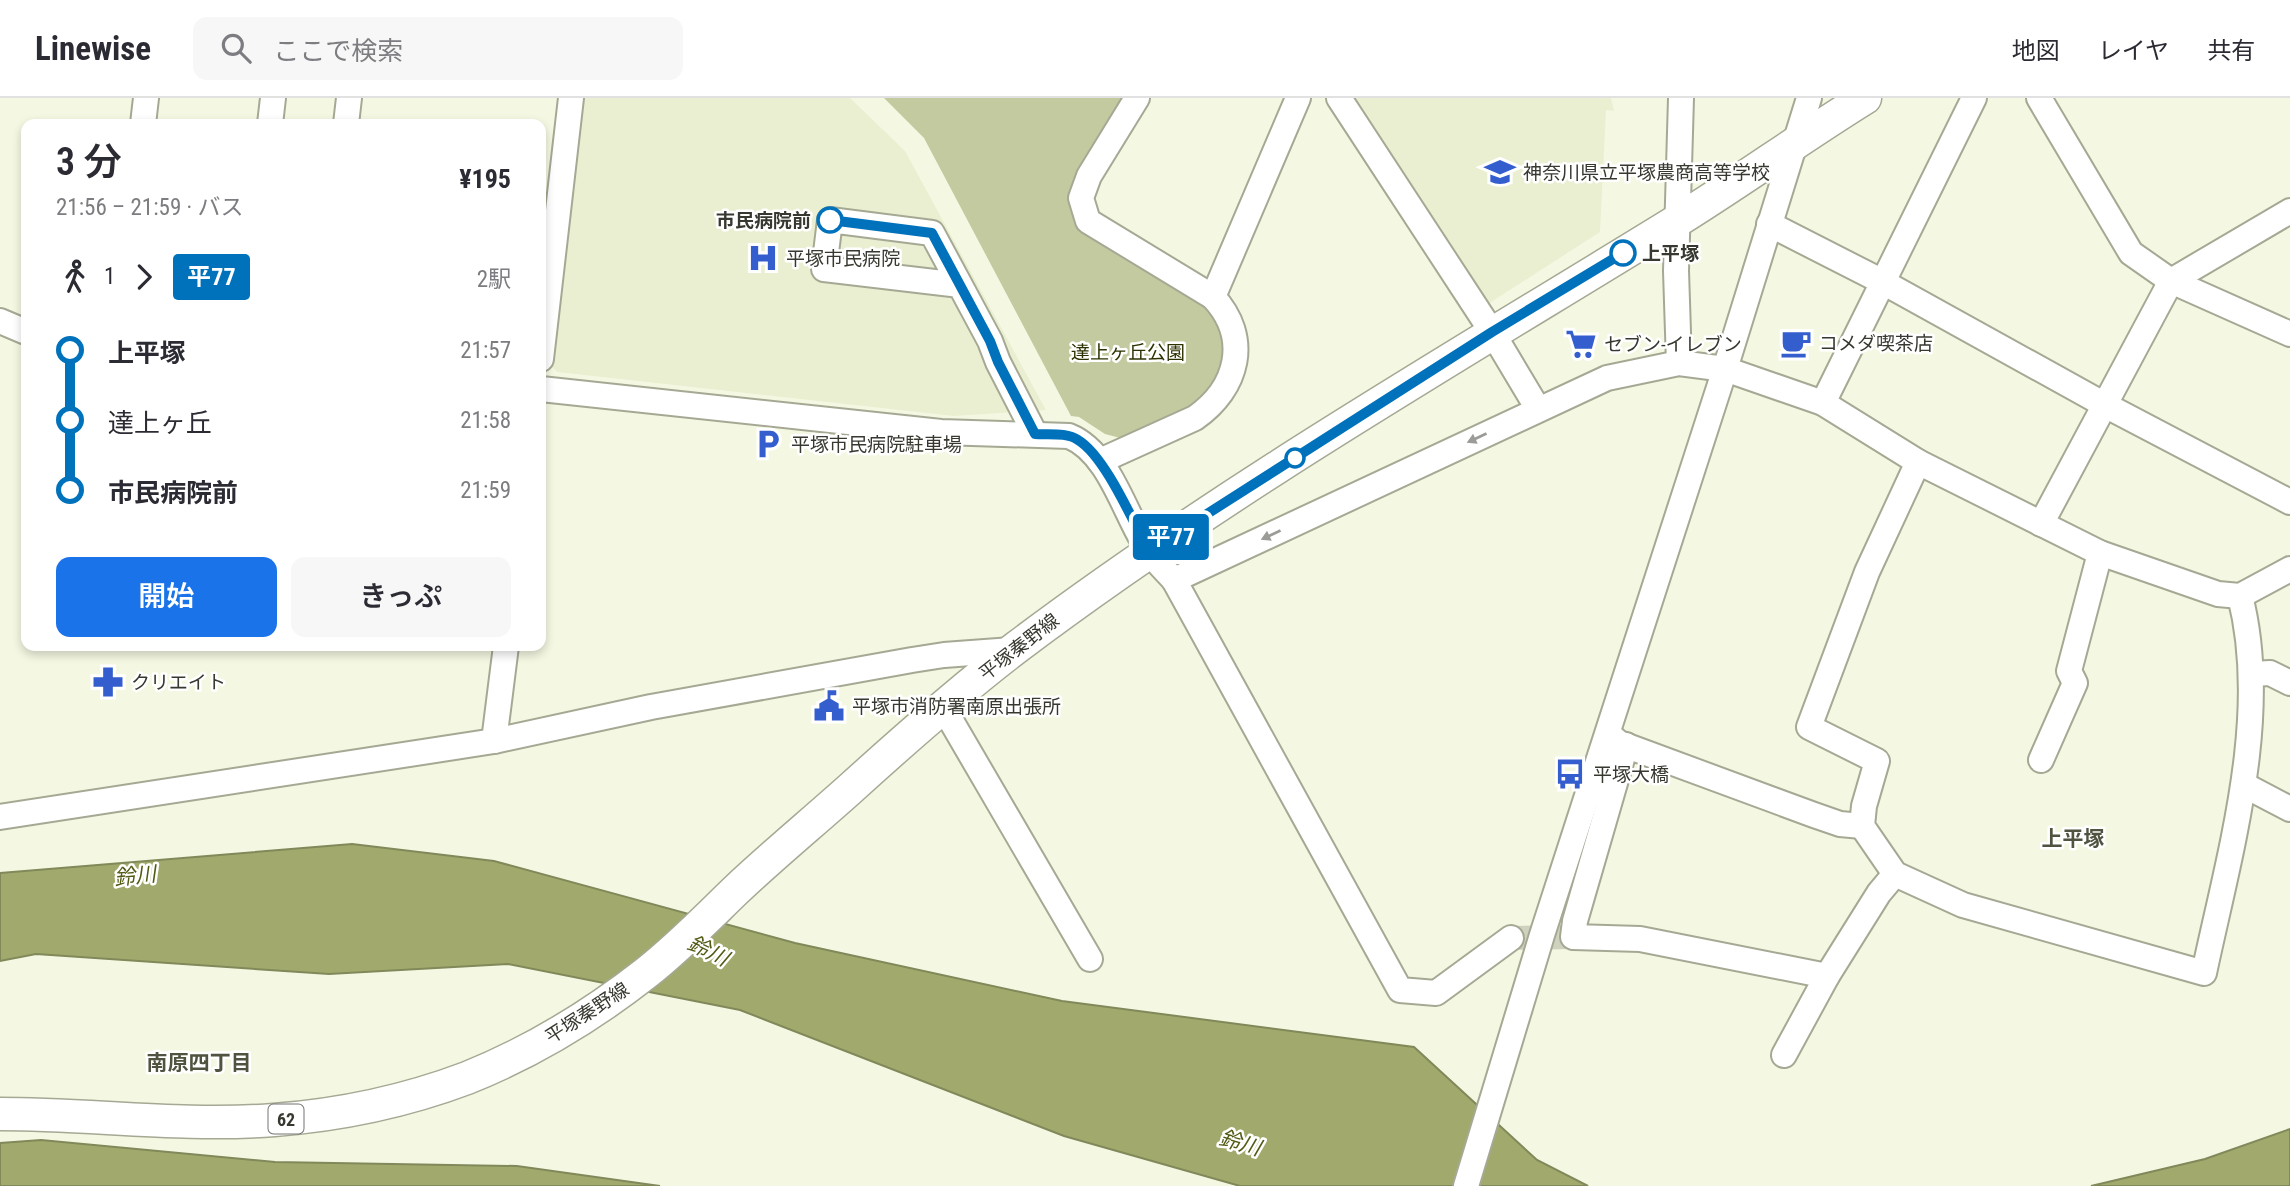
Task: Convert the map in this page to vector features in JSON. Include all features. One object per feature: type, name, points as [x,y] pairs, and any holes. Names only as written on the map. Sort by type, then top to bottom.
[{"type":"main road","name":"平塚秦野線","points":[[0,1114],[216,1121],[275,1120],[326,1114],[377,1105],[458,1081],[557,1034],[605,1004],[650,970],[943,707],[1012,650],[1149,551],[1492,332],[1678,221],[1864,98]]},
{"type":"street","points":[[144,119],[146,98]]},
{"type":"street","points":[[271,119],[273,98]]},
{"type":"street","points":[[347,119],[349,98]]},
{"type":"street","points":[[546,316],[571,98]]},
{"type":"street","points":[[1100,461],[1195,418],[1221,396],[1231,374],[1235,344],[1232,325],[1224,309],[1213,297],[1088,221],[1081,198],[1089,176],[1137,98]]},
{"type":"street","points":[[1213,297],[1298,98]]},
{"type":"street","points":[[1339,98],[1492,332],[1538,410]]},
{"type":"street","points":[[1679,363],[1676,271],[1681,98]]},
{"type":"street","points":[[1809,98],[1725,369],[1617,740],[1573,937],[1640,939],[1827,975]]},
{"type":"street","points":[[1823,403],[1881,281],[1974,98]]},
{"type":"street","points":[[2039,98],[2131,253],[2171,281],[2290,334]]},
{"type":"street","points":[[2041,524],[2171,281],[2290,211]]},
{"type":"street","points":[[960,285],[824,269],[830,220],[932,233],[960,285],[990,341],[1035,434]]},
{"type":"street","points":[[1769,224],[1881,281],[2105,405],[2290,502]]},
{"type":"street","points":[[0,321],[21,330]]},
{"type":"street","points":[[1174,580],[1607,377],[1679,363],[1725,369],[1823,403],[1918,462],[2100,553],[2218,594],[2241,596],[2290,569]]},
{"type":"street","points":[[546,390],[941,432],[1035,434],[1069,436],[1079,440],[1100,461],[1149,551],[1174,580],[1400,990],[1436,993],[1511,938]]},
{"type":"street","points":[[1918,462],[1867,572],[1809,727],[1877,761],[1864,806],[1862,826],[1895,874],[1963,905],[2204,973],[2244,785],[2252,674],[2247,623],[2241,596]]},
{"type":"street","points":[[2041,760],[2075,683],[2070,671],[2100,553]]},
{"type":"street","points":[[0,817],[494,741],[651,708],[912,660],[1012,650]]},
{"type":"street","points":[[494,741],[505,651]]},
{"type":"street","points":[[2252,674],[2270,674],[2290,683]]},
{"type":"street","points":[[943,707],[1090,959]]},
{"type":"street","points":[[1617,740],[1814,815],[1840,824],[1862,826]]},
{"type":"street","points":[[1466,1186],[1509,1042],[1617,740]]},
{"type":"street","points":[[2244,785],[2290,809]]},
{"type":"street","points":[[1784,1055],[1827,975],[1879,893],[1895,874]]},
{"type":"shaded area","name":"平塚市民病院","points":[[580,98],[850,98],[905,151],[1046,410],[954,416],[557,372],[551,366]]},
{"type":"shaded area","name":"神奈川県立平塚農商高等学校","points":[[1349,98],[1611,98],[1614,111],[1606,110],[1600,232],[1485,306]]},
{"type":"green space","name":"達上ヶ丘公園","points":[[884,98],[1122,98],[1080,167],[1070,197],[1079,231],[1202,302],[1213,315],[1224,338],[1224,349],[1223,361],[1208,401],[1124,439],[1105,434],[1079,417],[1071,416],[924,138]]},
{"type":"water","name":"鈴川","points":[[352,844],[494,861],[795,943],[1062,1001],[1414,1047],[1537,1160],[1588,1186],[1240,1186],[1064,1136],[740,1010],[508,964],[329,974],[36,954],[0,961],[0,873]]},
{"type":"water","points":[[2290,1129],[2290,1186],[2091,1186],[2205,1159]]},
{"type":"water","points":[[41,1140],[275,1162],[517,1166],[660,1186],[0,1186],[0,1143]]},
{"type":"tunnel","points":[[1511,938],[1573,937]]},
{"type":"bus line","name":"平77","points":[[830,220],[932,233],[990,341],[1035,434],[1069,436],[1079,440],[1100,461],[1149,551],[1492,332],[1623,253]]},
{"type":"place","name":"神奈川県立平塚農商高等学校","points":[[1500,172]]},
{"type":"place","name":"市民病院前","points":[[830,220]]},
{"type":"place","name":"上平塚","points":[[1623,253]]},
{"type":"place","name":"平塚市民病院","points":[[763,258]]},
{"type":"place","name":"コメダ喫茶店","points":[[1796,343]]},
{"type":"place","name":"セブン-イレブン","points":[[1581,344]]},
{"type":"place","name":"平塚市民病院駐車場","points":[[768,444]]},
{"type":"place","name":"クリエイト","points":[[108,682]]},
{"type":"place","name":"平塚市消防署南原出張所","points":[[829,706]]},
{"type":"place","name":"平塚大橋","points":[[1570,774]]},
{"type":"district","name":"上平塚","points":[[2073,839]]},
{"type":"district","name":"南原四丁目","points":[[199,1063]]}]
